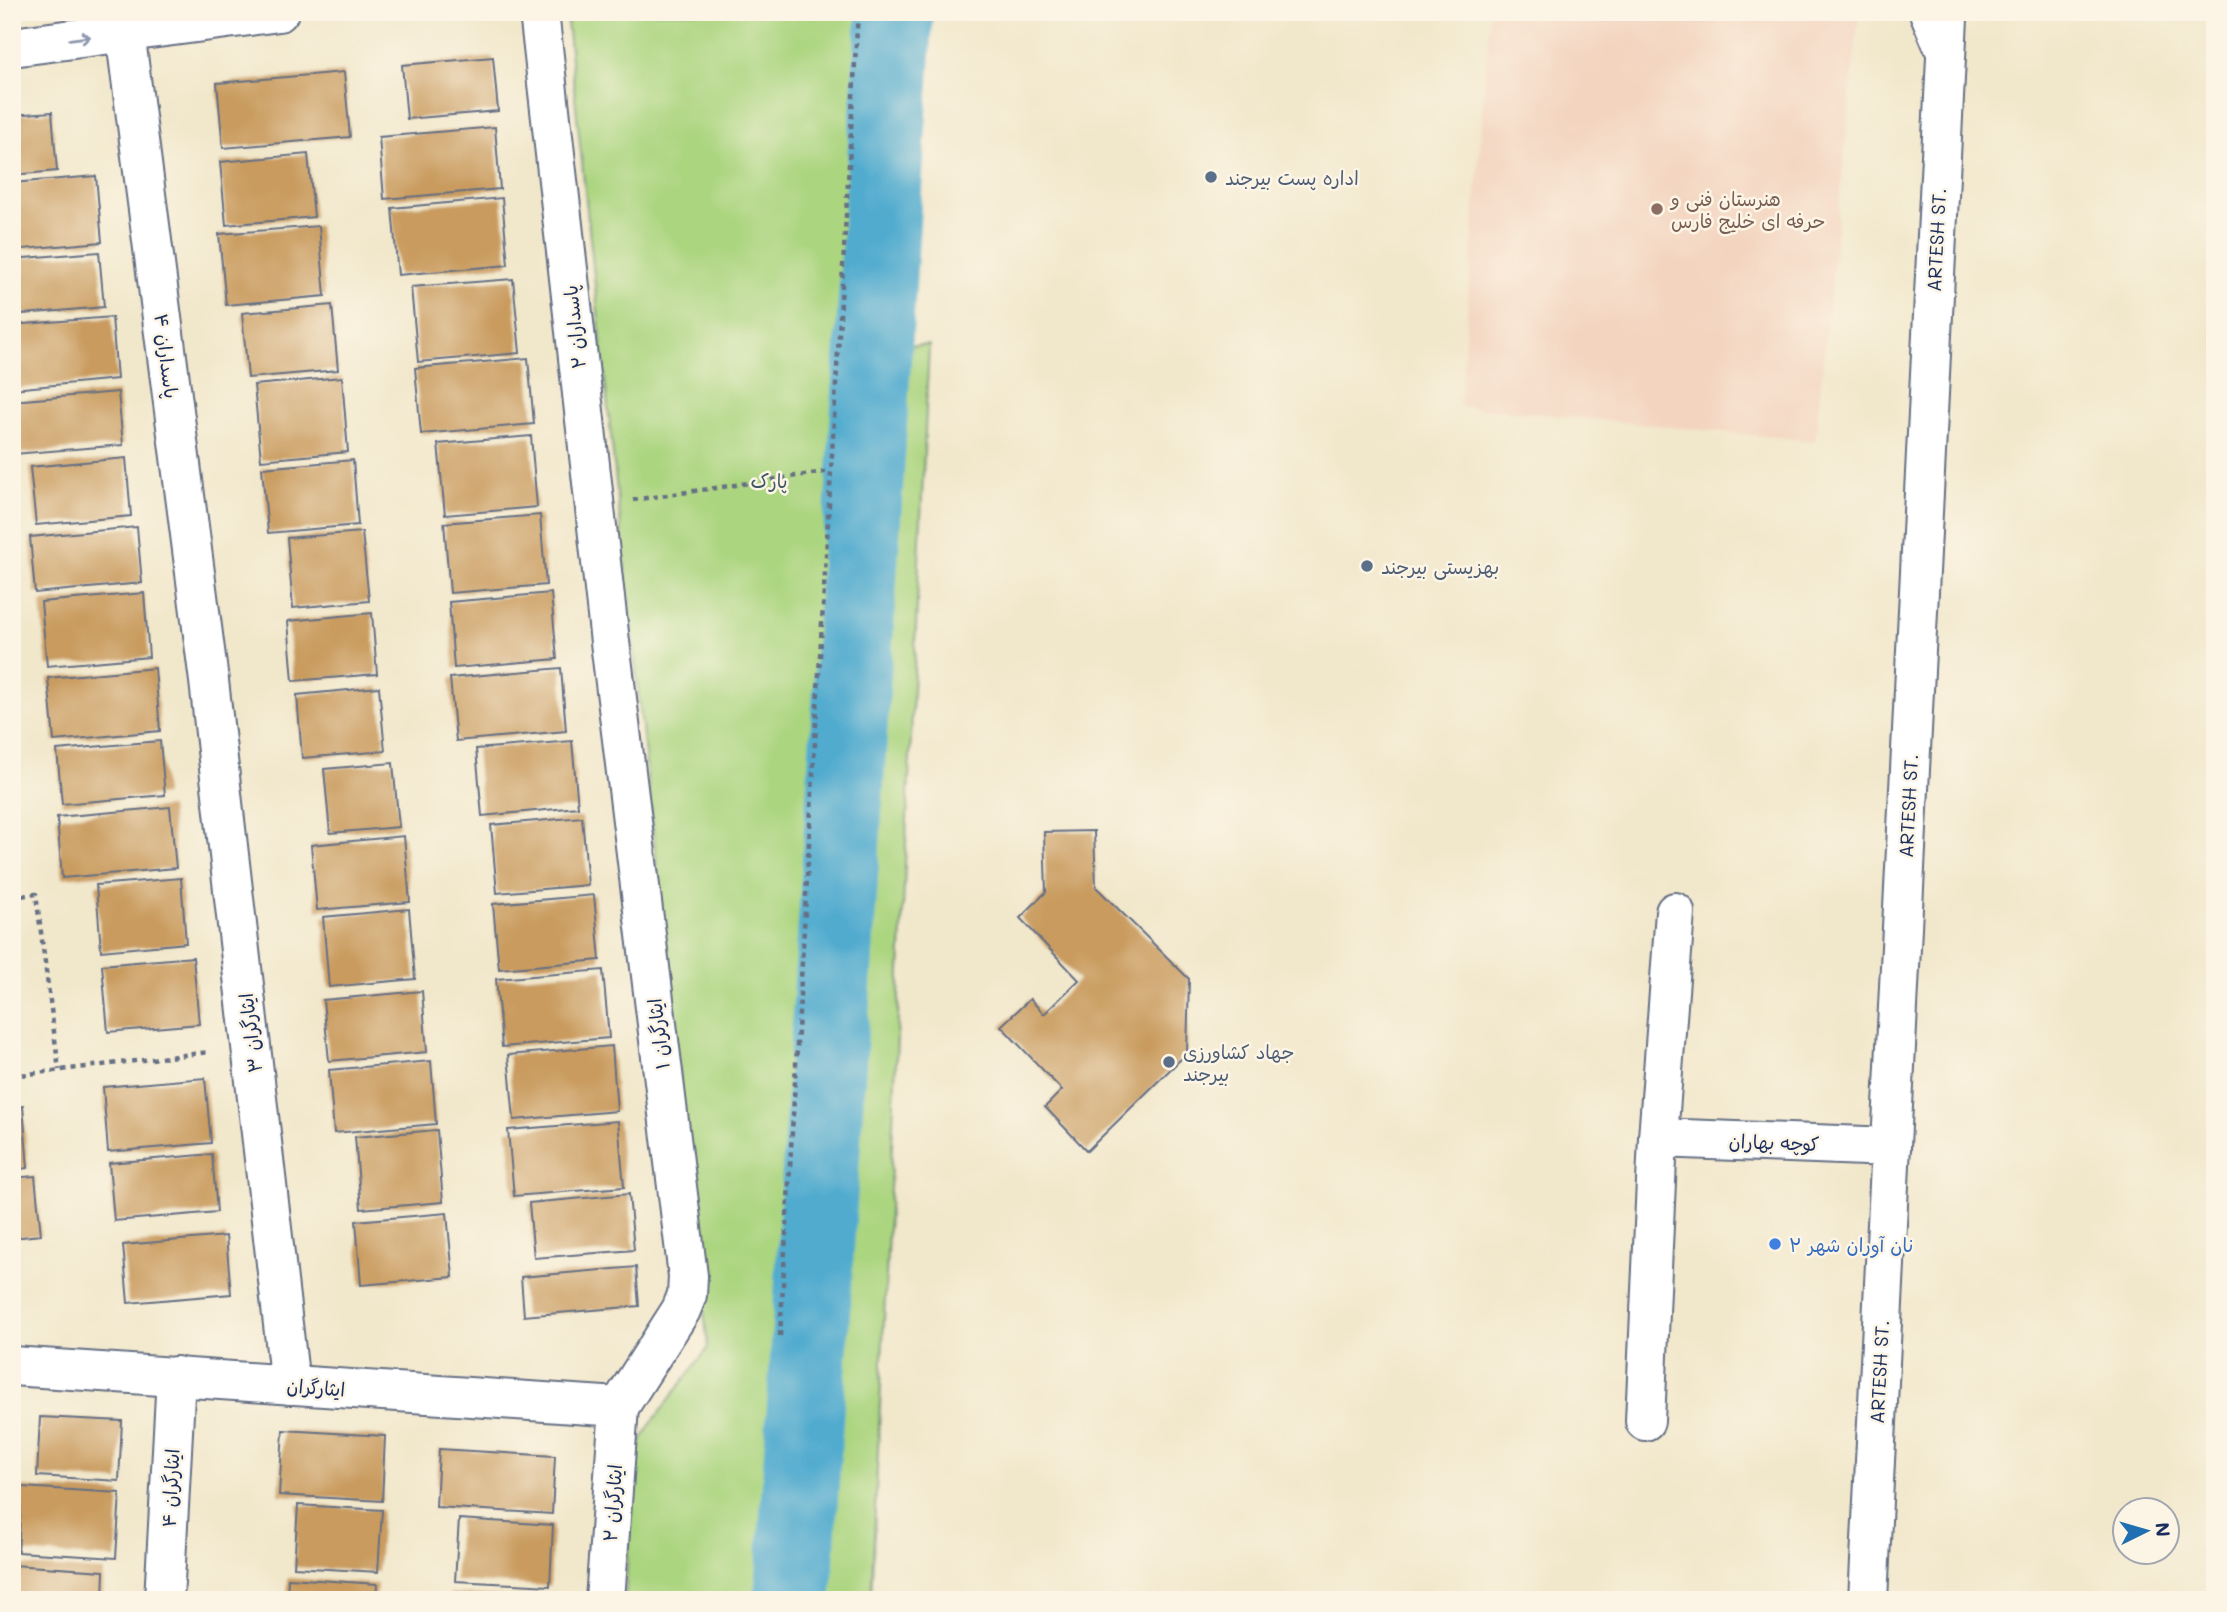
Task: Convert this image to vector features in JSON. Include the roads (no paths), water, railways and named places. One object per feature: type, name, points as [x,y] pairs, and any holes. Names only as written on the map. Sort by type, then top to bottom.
[{"type":"street","points":[[12,47],[279,12]]},
{"type":"street","name":"پاسداران ۲","points":[[538,12],[610,642]]},
{"type":"street","points":[[1929,12],[1946,52]]},
{"type":"street","name":"ARTESH ST.","points":[[1868,1600],[1948,12]]},
{"type":"street","name":"پاسداران ۴","points":[[125,32],[209,681]]},
{"type":"street","name":"ایثارگران ۱","points":[[610,642],[688,1276],[687,1296],[681,1310],[619,1407]]},
{"type":"street","name":"ایثارگران ۳","points":[[209,681],[290,1385]]},
{"type":"street","points":[[1645,1421],[1658,1138],[1675,912]]},
{"type":"street","name":"کوچه بهاران","points":[[1658,1138],[1891,1147]]},
{"type":"street","name":"ایثارگران","points":[[12,1366],[619,1407]]},
{"type":"street","name":"ایثارگران ۴","points":[[164,1600],[176,1376]]},
{"type":"street","name":"ایثارگران ۲","points":[[605,1600],[619,1407]]},
{"type":"waterway","points":[[793,1600],[895,12]]},
{"type":"place","name":"اداره پست بیرجند","points":[[1211,177]]},
{"type":"place","name":"هنرستان فنی و حرفه ای خلیج فارس","points":[[1657,209]]},
{"type":"place","name":"بهزیستی بیرجند","points":[[1367,566]]},
{"type":"place","name":"جهاد کشاورزی بیرجند","points":[[1169,1062]]},
{"type":"place","name":"نان آوران شهر ۲","points":[[1775,1244]]},
{"type":"park label","name":"پارک","points":[[769,480]]}]
